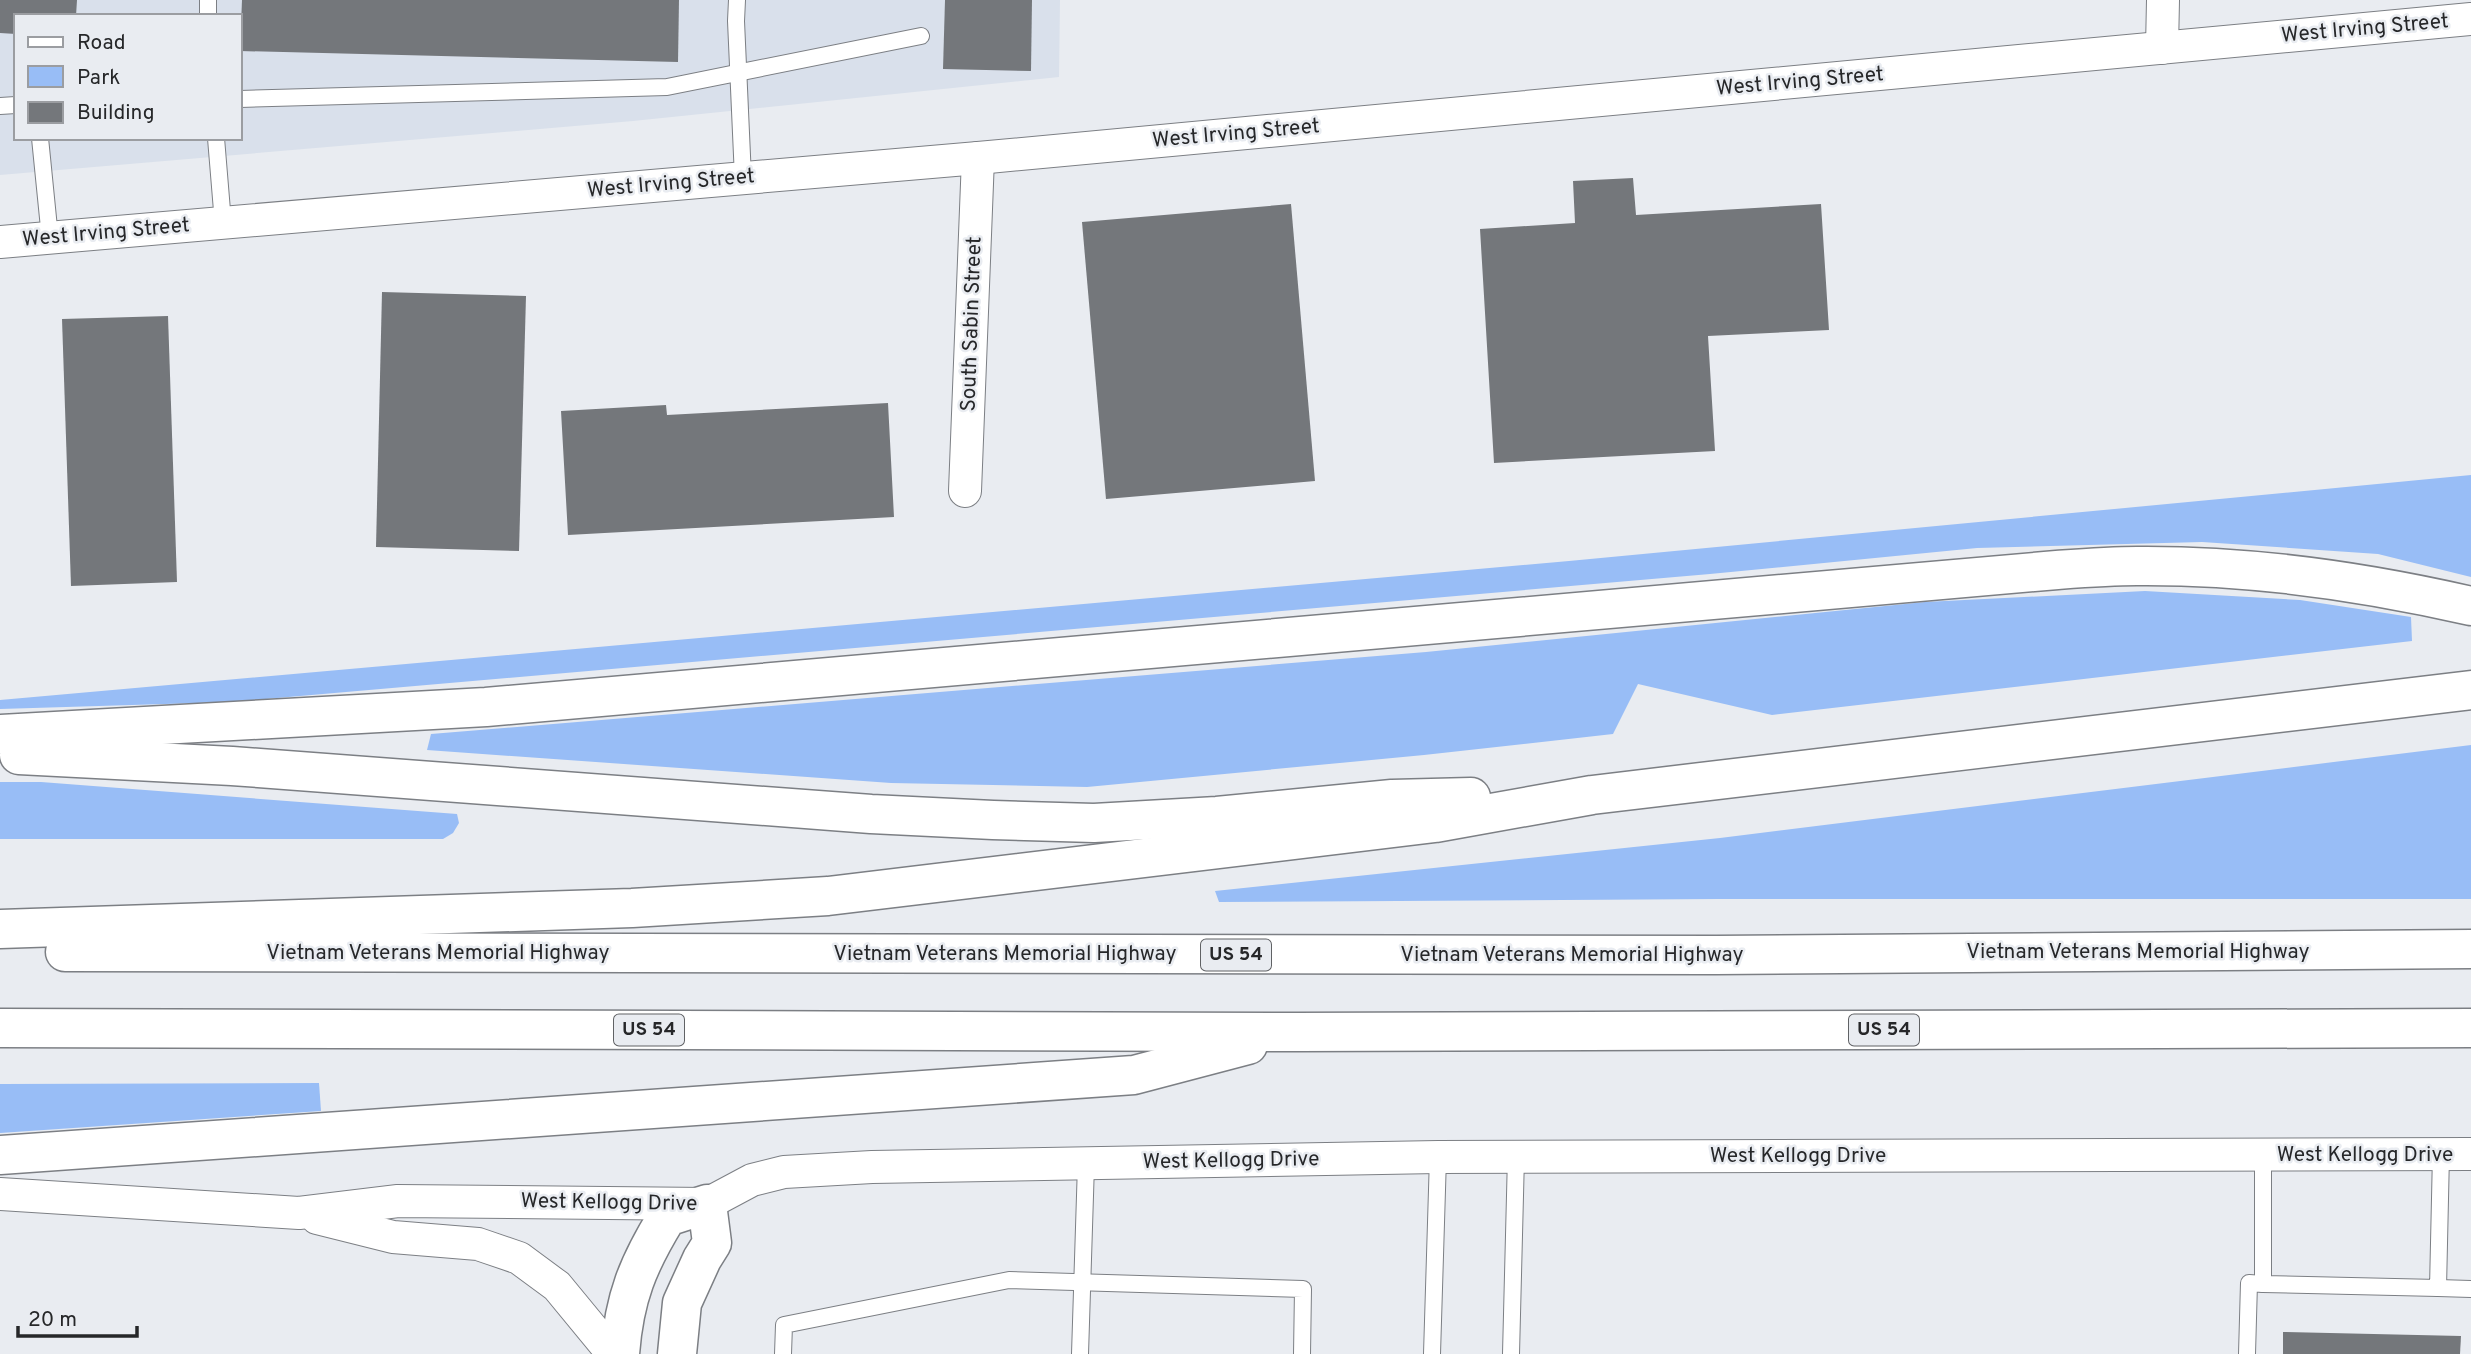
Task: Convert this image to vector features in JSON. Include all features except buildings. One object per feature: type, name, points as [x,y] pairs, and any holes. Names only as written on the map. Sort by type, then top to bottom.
[{"type":"main road","points":[[0,734],[486,707],[1984,574],[2070,569],[2137,566],[2281,573],[2411,593],[2471,606]]},
{"type":"main road","points":[[0,754],[232,766],[871,814],[1094,823],[1217,816],[1392,799],[1479,806],[1592,795],[2471,690]]},
{"type":"main road","points":[[0,929],[632,908],[828,896],[1422,825],[1479,806]]},
{"type":"main road","name":"Vietnam Veterans Memorial Highway","points":[[0,952],[1716,956],[2471,949]]},
{"type":"main road","name":"US 54","points":[[0,1028],[1298,1032],[2471,1028]]},
{"type":"main road","points":[[0,1155],[1134,1075],[1298,1032]]},
{"type":"main road","points":[[620,1354],[622,1325],[632,1284],[647,1249],[667,1217],[708,1204],[712,1243],[682,1303],[677,1354]]},
{"type":"street","points":[[2162,48],[2163,0]]},
{"type":"street","name":"West Irving Street","points":[[0,242],[978,158],[2471,19]]},
{"type":"street","name":"South Sabin Street","points":[[965,491],[978,158]]},
{"type":"street","name":"West Kellogg Drive","points":[[0,1194],[299,1213],[398,1201],[708,1204],[752,1180],[784,1172],[872,1167],[1516,1156],[2456,1154]]},
{"type":"street","points":[[299,1213],[393,1237],[478,1244],[519,1258],[557,1286],[613,1354]]},
{"type":"lane","points":[[737,0],[743,178]]},
{"type":"lane","points":[[242,99],[667,87],[921,36]]},
{"type":"lane","points":[[40,140],[50,238]]},
{"type":"lane","points":[[216,140],[223,223]]},
{"type":"lane","points":[[2438,1288],[2456,1154]]},
{"type":"lane","points":[[2263,1155],[2263,1283]]},
{"type":"lane","points":[[1511,1354],[1516,1156]]},
{"type":"lane","points":[[1432,1354],[1438,1157]]},
{"type":"lane","points":[[1080,1354],[1086,1164]]},
{"type":"lane","points":[[783,1354],[784,1325],[1009,1280],[1303,1289],[1302,1354]]},
{"type":"lane","points":[[2247,1354],[2249,1283],[2471,1289]]},
{"type":"shaded area","points":[[0,0],[1060,0],[1059,77],[633,121],[0,175]]},
{"type":"green space","points":[[2471,475],[2471,577],[2378,554],[2202,542],[1977,548],[1710,574],[231,702],[0,709],[0,700],[1569,561]]},
{"type":"green space","points":[[2145,591],[2300,600],[2411,617],[2412,641],[1772,715],[1638,684],[1613,734],[1087,787],[891,783],[427,750],[431,734],[1426,652],[1925,602]]},
{"type":"green space","points":[[2471,745],[2471,899],[1219,902],[1215,891],[1720,838]]},
{"type":"green space","points":[[0,782],[41,782],[457,814],[459,823],[453,833],[443,839],[0,839]]},
{"type":"green space","points":[[319,1083],[321,1111],[0,1133],[0,1084]]}]
